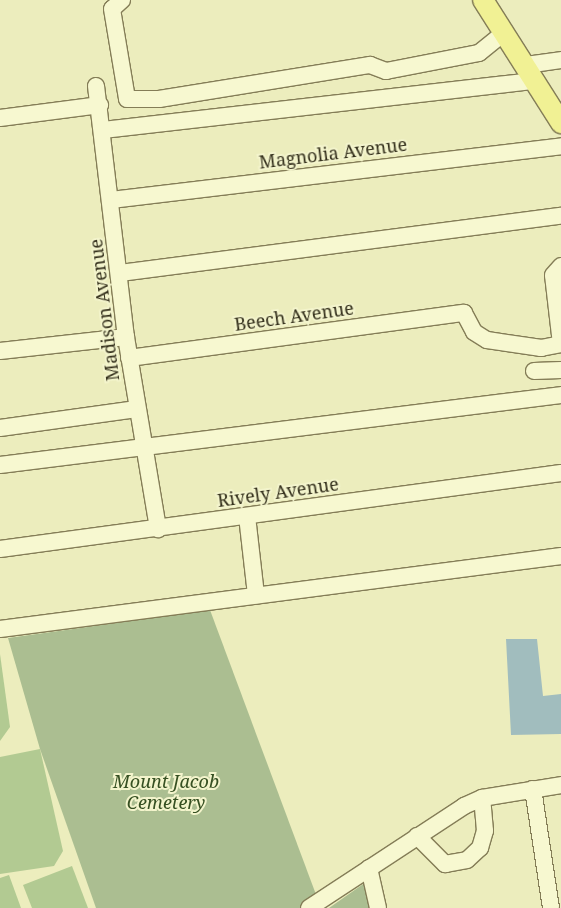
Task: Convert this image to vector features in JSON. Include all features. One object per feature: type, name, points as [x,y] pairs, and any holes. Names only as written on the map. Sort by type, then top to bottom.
[{"type":"main road","points":[[483,0],[531,72],[561,123]]},
{"type":"street","points":[[122,0],[112,10],[122,91],[127,99],[370,65],[386,71],[479,53],[505,32]]},
{"type":"street","points":[[103,130],[531,72],[561,60]]},
{"type":"street","name":"Madison Avenue","points":[[96,86],[103,130],[126,337],[158,528]]},
{"type":"street","points":[[0,118],[100,105]]},
{"type":"street","name":"Magnolia Avenue","points":[[111,200],[561,146]]},
{"type":"street","points":[[120,273],[561,216]]},
{"type":"street","name":"Beech Avenue","points":[[129,358],[464,313],[474,332],[487,340],[524,348],[561,344],[554,275],[561,266]]},
{"type":"street","points":[[0,351],[126,337]]},
{"type":"street","points":[[534,371],[561,370]]},
{"type":"street","points":[[0,465],[561,395]]},
{"type":"street","points":[[0,428],[137,409]]},
{"type":"street","name":"Rively Avenue","points":[[0,549],[561,473]]},
{"type":"street","points":[[247,516],[256,595]]},
{"type":"street","points":[[0,628],[561,556]]},
{"type":"street","points":[[309,908],[417,836],[482,798],[561,785]]},
{"type":"street","points":[[533,789],[551,908]]},
{"type":"street","points":[[417,836],[445,864],[467,860],[480,848],[485,831],[482,798]]},
{"type":"street","points":[[369,868],[378,908]]},
{"type":"green space","name":"Mount Jacob Cemetery","points":[[210,610],[321,908],[96,908],[40,749],[8,638]]},
{"type":"green space","points":[[0,654],[10,727],[0,741]]},
{"type":"green space","points":[[40,749],[63,851],[54,866],[0,874],[0,757]]},
{"type":"green space","points":[[72,866],[88,908],[32,908],[23,885]]},
{"type":"green space","points":[[379,873],[384,908],[329,908]]},
{"type":"green space","points":[[9,875],[21,908],[0,908],[0,878]]},
{"type":"water","points":[[506,639],[537,639],[543,696],[561,694],[561,734],[511,735]]}]
